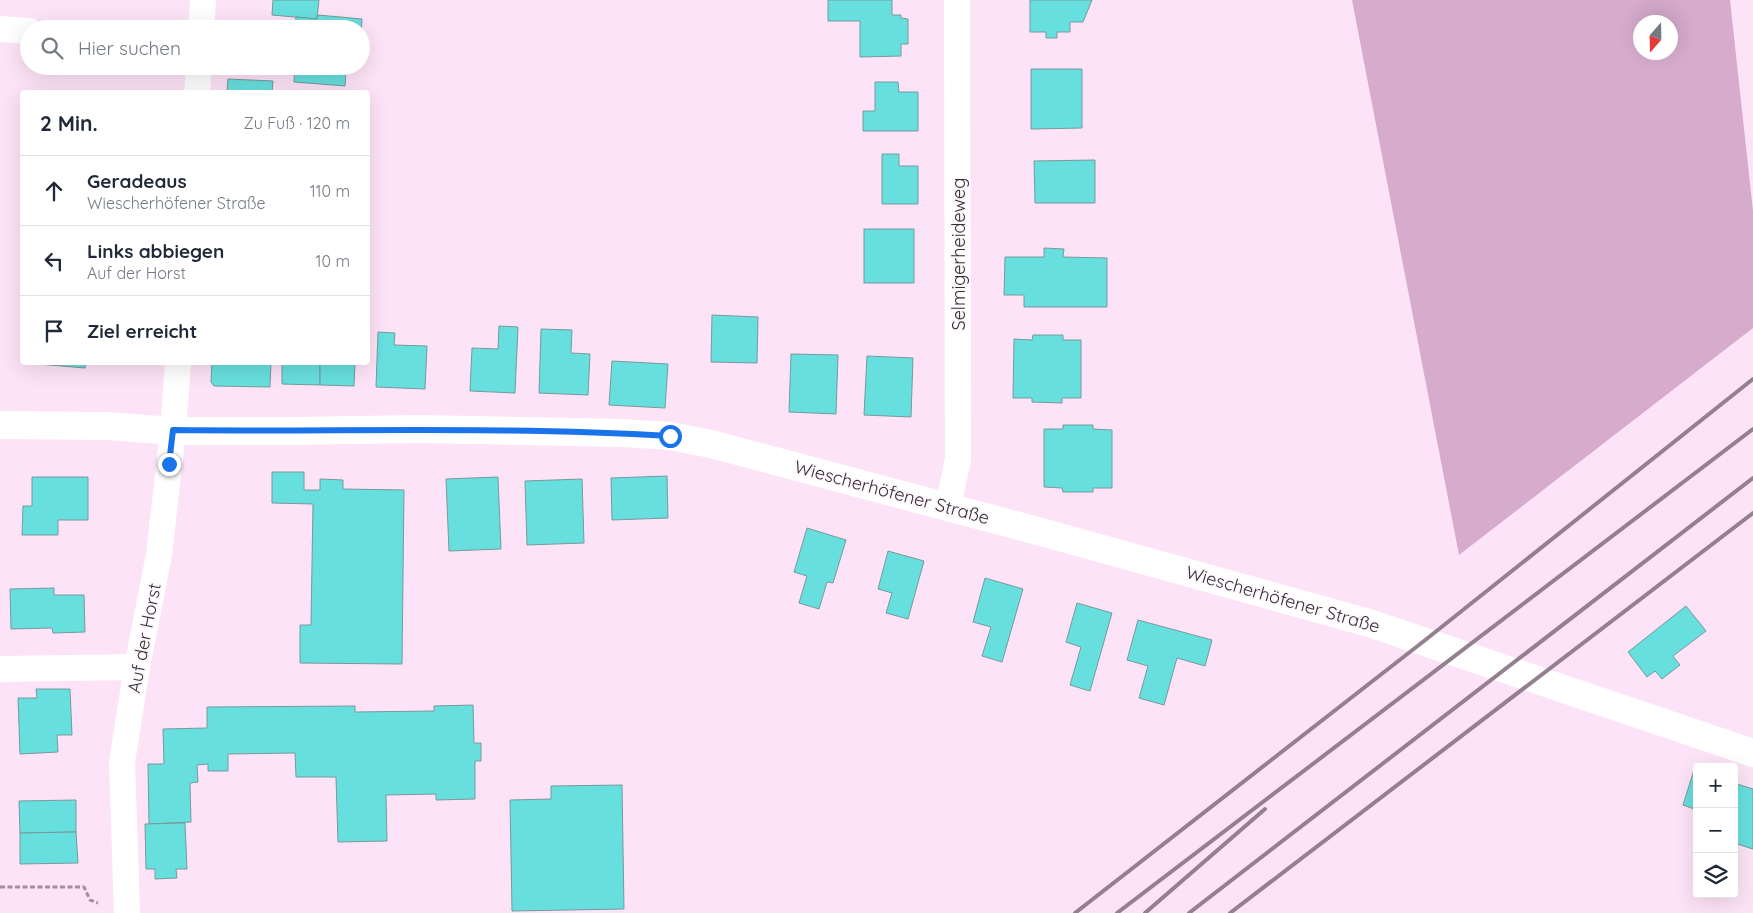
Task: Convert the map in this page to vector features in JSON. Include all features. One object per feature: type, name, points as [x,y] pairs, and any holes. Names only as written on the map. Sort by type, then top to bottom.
[{"type":"street","points":[[202,20],[203,0]]},
{"type":"street","name":"Selmigerheideweg","points":[[948,507],[958,459],[957,0]]},
{"type":"street","points":[[0,29],[20,31]]},
{"type":"street","points":[[197,90],[198,75]]},
{"type":"street","name":"Auf der Horst","points":[[127,909],[122,762],[137,667],[159,555],[173,430],[178,365]]},
{"type":"street","name":"Wiescherhöfener Straße","points":[[0,425],[108,426],[173,430],[293,432],[420,429],[623,433],[670,436],[711,444],[948,507],[1369,623],[1753,752]]},
{"type":"street","points":[[0,669],[137,667]]},
{"type":"path","points":[[0,887],[84,887],[90,900],[110,907],[127,909]]},
{"type":"shaded area","points":[[1352,0],[1730,0],[1753,211],[1753,328],[1459,555]]},
{"type":"building","points":[[273,0],[319,0],[317,19],[272,15]]},
{"type":"building","points":[[828,0],[892,0],[892,15],[901,15],[901,18],[908,19],[908,44],[901,44],[901,56],[860,57],[860,21],[828,21]]},
{"type":"building","points":[[1030,0],[1092,0],[1083,22],[1070,22],[1070,32],[1057,32],[1057,38],[1046,38],[1046,32],[1030,32]]},
{"type":"building","points":[[318,15],[362,19],[296,20],[296,17],[317,19]]},
{"type":"building","points":[[1031,69],[1082,69],[1082,128],[1031,129]]},
{"type":"building","points":[[294,75],[346,75],[345,86],[294,82]]},
{"type":"building","points":[[228,79],[273,81],[272,90],[227,90]]},
{"type":"building","points":[[875,82],[898,82],[899,92],[918,92],[918,131],[863,131],[863,111],[875,111]]},
{"type":"building","points":[[882,154],[899,154],[899,166],[918,166],[918,204],[882,204]]},
{"type":"building","points":[[1095,160],[1095,203],[1035,203],[1034,161]]},
{"type":"building","points":[[864,229],[914,229],[914,283],[864,283]]},
{"type":"building","points":[[1044,248],[1064,249],[1063,257],[1107,258],[1107,307],[1024,307],[1024,295],[1004,295],[1005,257],[1044,257]]},
{"type":"building","points":[[712,315],[758,317],[757,363],[711,362]]},
{"type":"building","points":[[499,326],[518,327],[515,393],[470,391],[472,348],[498,349]]},
{"type":"building","points":[[541,329],[572,330],[571,353],[590,354],[588,395],[539,393]]},
{"type":"building","points":[[378,332],[395,333],[394,345],[427,346],[425,389],[376,387]]},
{"type":"building","points":[[1033,335],[1063,335],[1063,340],[1081,340],[1081,398],[1062,398],[1062,403],[1032,402],[1032,398],[1013,398],[1014,339],[1032,340]]},
{"type":"building","points":[[791,354],[838,355],[836,414],[789,412]]},
{"type":"building","points":[[867,356],[913,358],[911,417],[864,415]]},
{"type":"building","points":[[612,361],[668,364],[665,408],[609,405]]},
{"type":"building","points":[[50,365],[86,365],[85,368]]},
{"type":"building","points":[[212,365],[271,365],[270,387],[214,386],[211,382]]},
{"type":"building","points":[[282,365],[320,365],[320,385],[282,384]]},
{"type":"building","points":[[320,365],[355,365],[354,386],[320,385]]},
{"type":"building","points":[[1063,425],[1093,425],[1093,429],[1112,430],[1112,488],[1093,488],[1093,492],[1063,492],[1062,488],[1044,487],[1044,429],[1063,429]]},
{"type":"building","points":[[272,472],[304,472],[304,490],[320,490],[320,479],[343,480],[343,489],[404,490],[402,664],[300,663],[300,625],[311,625],[313,504],[272,503]]},
{"type":"building","points":[[667,476],[668,518],[612,520],[611,478]]},
{"type":"building","points":[[32,477],[88,477],[88,520],[58,520],[58,535],[22,535],[23,506],[32,506]]},
{"type":"building","points":[[498,477],[501,549],[449,551],[446,479]]},
{"type":"building","points":[[582,479],[584,543],[527,545],[525,481]]},
{"type":"building","points":[[807,528],[846,540],[833,583],[827,582],[819,609],[799,603],[807,576],[794,572]]},
{"type":"building","points":[[888,551],[924,561],[908,619],[886,613],[892,593],[878,589]]},
{"type":"building","points":[[985,578],[1023,589],[1002,662],[982,656],[991,627],[973,622]]},
{"type":"building","points":[[54,588],[54,595],[84,595],[85,632],[53,633],[52,628],[11,629],[10,589]]},
{"type":"building","points":[[1077,603],[1112,613],[1090,691],[1070,685],[1081,647],[1066,642]]},
{"type":"building","points":[[1686,606],[1706,631],[1673,656],[1680,665],[1662,679],[1655,671],[1647,677],[1628,652]]},
{"type":"building","points":[[1138,620],[1212,640],[1205,666],[1177,658],[1164,705],[1139,698],[1148,666],[1127,660]]},
{"type":"building","points":[[36,689],[70,689],[72,735],[57,735],[58,752],[20,754],[18,698],[37,698]]},
{"type":"building","points":[[473,705],[474,743],[481,743],[481,761],[475,761],[475,799],[436,800],[436,794],[386,795],[387,841],[338,842],[336,777],[296,777],[295,753],[228,754],[228,771],[208,771],[208,764],[197,765],[198,782],[190,783],[191,822],[149,824],[148,764],[164,764],[163,729],[207,728],[207,707],[355,706],[355,712],[434,711],[434,706]]},
{"type":"building","points":[[1693,773],[1693,809],[1683,805]]},
{"type":"building","points":[[1738,784],[1753,789],[1753,849],[1738,844]]},
{"type":"building","points":[[622,785],[624,909],[512,911],[510,800],[551,799],[551,786]]},
{"type":"building","points":[[76,800],[76,832],[20,833],[19,801]]},
{"type":"building","points":[[185,823],[187,869],[176,869],[177,878],[155,879],[155,869],[146,869],[145,824]]},
{"type":"building","points":[[76,832],[78,863],[20,864],[20,833]]},
{"type":"railway","points":[[1075,913],[1424,641],[1753,379]]},
{"type":"railway","points":[[1117,913],[1753,429]]},
{"type":"railway","points":[[1189,913],[1753,478]]},
{"type":"railway","points":[[1230,913],[1753,513]]},
{"type":"railway","points":[[1145,913],[1265,809]]},
{"type":"route","points":[[169,464],[173,430],[293,432],[420,429],[623,433],[670,436]]}]
